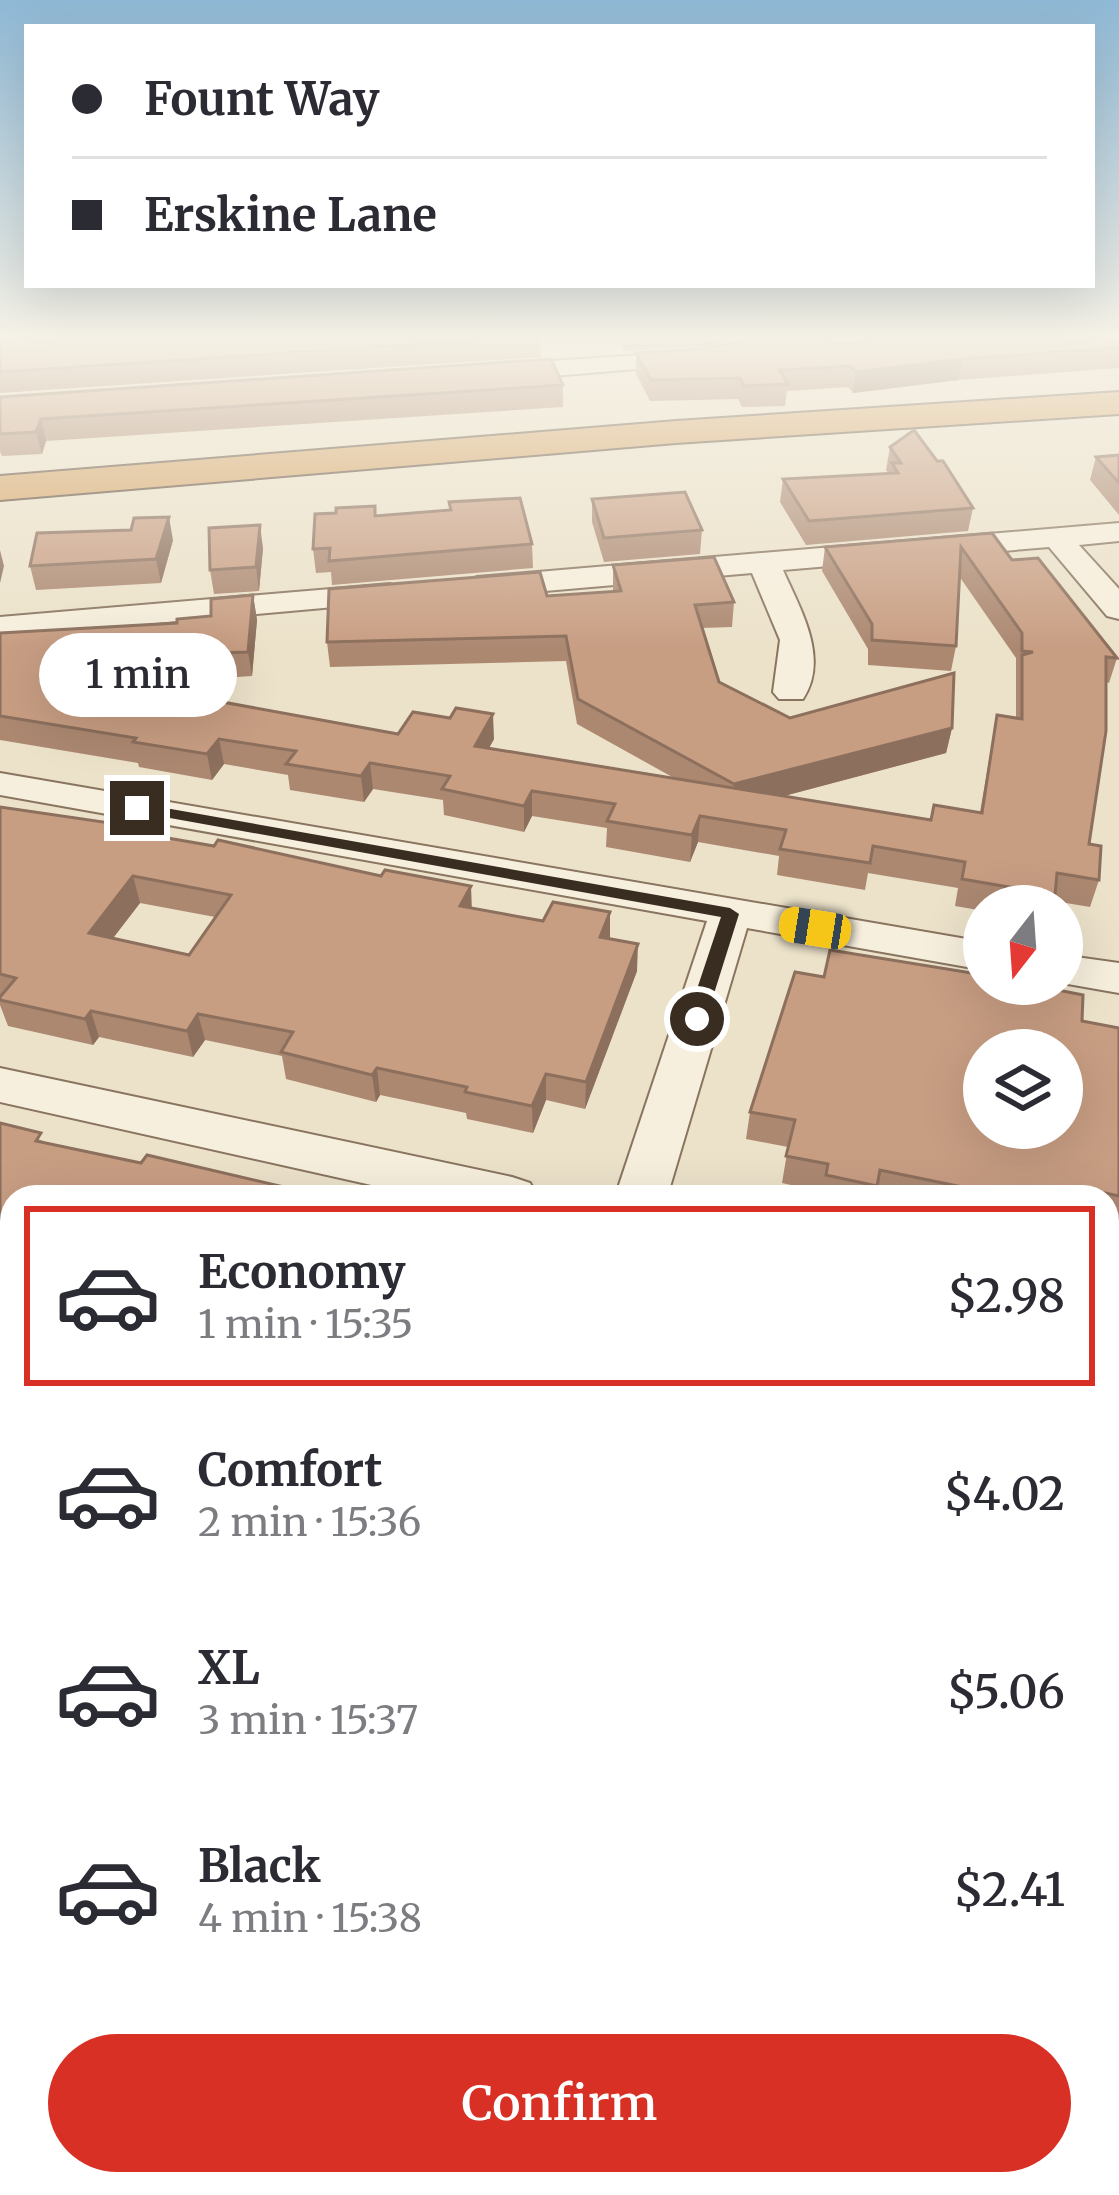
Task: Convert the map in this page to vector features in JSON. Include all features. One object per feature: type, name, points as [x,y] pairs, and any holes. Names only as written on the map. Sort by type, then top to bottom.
[{"type":"highway","points":[[0,487],[587,442]]},
{"type":"highway","points":[[0,515],[978,442]]},
{"type":"street","points":[[0,627],[1119,532]]},
{"type":"street","points":[[1057,538],[1119,609]]},
{"type":"street","points":[[764,562],[797,640],[791,692]]},
{"type":"street","points":[[0,784],[963,953]]},
{"type":"street","points":[[645,1185],[730,914]]},
{"type":"street","points":[[1083,972],[1119,978]]},
{"type":"street","points":[[0,1085],[457,1185]]},
{"type":"building","points":[[896,442],[923,442],[937,461],[943,461],[973,508],[809,521],[783,479],[898,473],[892,463],[901,463],[890,447]]},
{"type":"building","points":[[1119,455],[1119,483],[1096,457]]},
{"type":"building","points":[[685,492],[702,530],[604,538],[592,499]]},
{"type":"building","points":[[520,498],[532,544],[329,561],[330,548],[313,549],[315,514],[336,513],[336,508],[375,506],[375,516],[451,510],[449,502]]},
{"type":"building","points":[[169,517],[156,559],[30,566],[37,533],[131,530],[134,518]]},
{"type":"building","points":[[260,525],[256,567],[210,570],[209,528]]},
{"type":"building","points":[[992,533],[1012,560],[1038,558],[1117,658],[1106,657],[1106,731],[1089,844],[1101,846],[1099,880],[1057,873],[1056,885],[997,885],[962,879],[965,862],[873,846],[870,863],[780,849],[786,830],[700,816],[692,835],[607,821],[615,804],[532,791],[524,806],[442,789],[450,776],[370,763],[361,776],[286,764],[296,751],[219,739],[207,754],[0,716],[0,633],[177,623],[177,619],[211,616],[211,599],[253,595],[248,652],[217,653],[217,663],[97,668],[96,679],[398,734],[413,712],[450,718],[456,708],[493,714],[475,746],[931,820],[934,805],[982,813],[997,715],[1022,719],[1022,655],[1033,652],[1022,651],[1022,633],[961,547],[956,646],[872,640],[872,624],[825,547]]},
{"type":"building","points":[[714,557],[734,602],[695,605],[719,682],[790,718],[954,673],[952,728],[734,784],[578,699],[566,636],[327,642],[329,589],[540,572],[547,596],[621,591],[613,565]]},
{"type":"building","points":[[0,807],[131,826],[127,831],[214,846],[218,840],[381,876],[385,870],[471,886],[460,906],[543,921],[553,902],[610,912],[600,937],[638,944],[586,1082],[546,1074],[532,1106],[465,1092],[467,1087],[377,1068],[372,1075],[281,1052],[293,1032],[198,1014],[187,1031],[91,1011],[85,1019],[0,1000],[16,978],[0,974]],"holes":[[[133,876],[231,895],[189,955],[89,933]]]},
{"type":"building","points":[[830,950],[963,972],[963,1005],[1083,1005],[1082,1021],[1119,1028],[1119,1185],[952,1185],[880,1170],[877,1185],[872,1185],[826,1175],[828,1164],[786,1156],[795,1120],[750,1112],[795,972],[824,977]]},
{"type":"building","points":[[0,1123],[41,1133],[36,1141],[141,1163],[147,1155],[276,1185],[0,1185]]},
{"type":"route","points":[[137,808],[730,914],[697,1019]]}]
